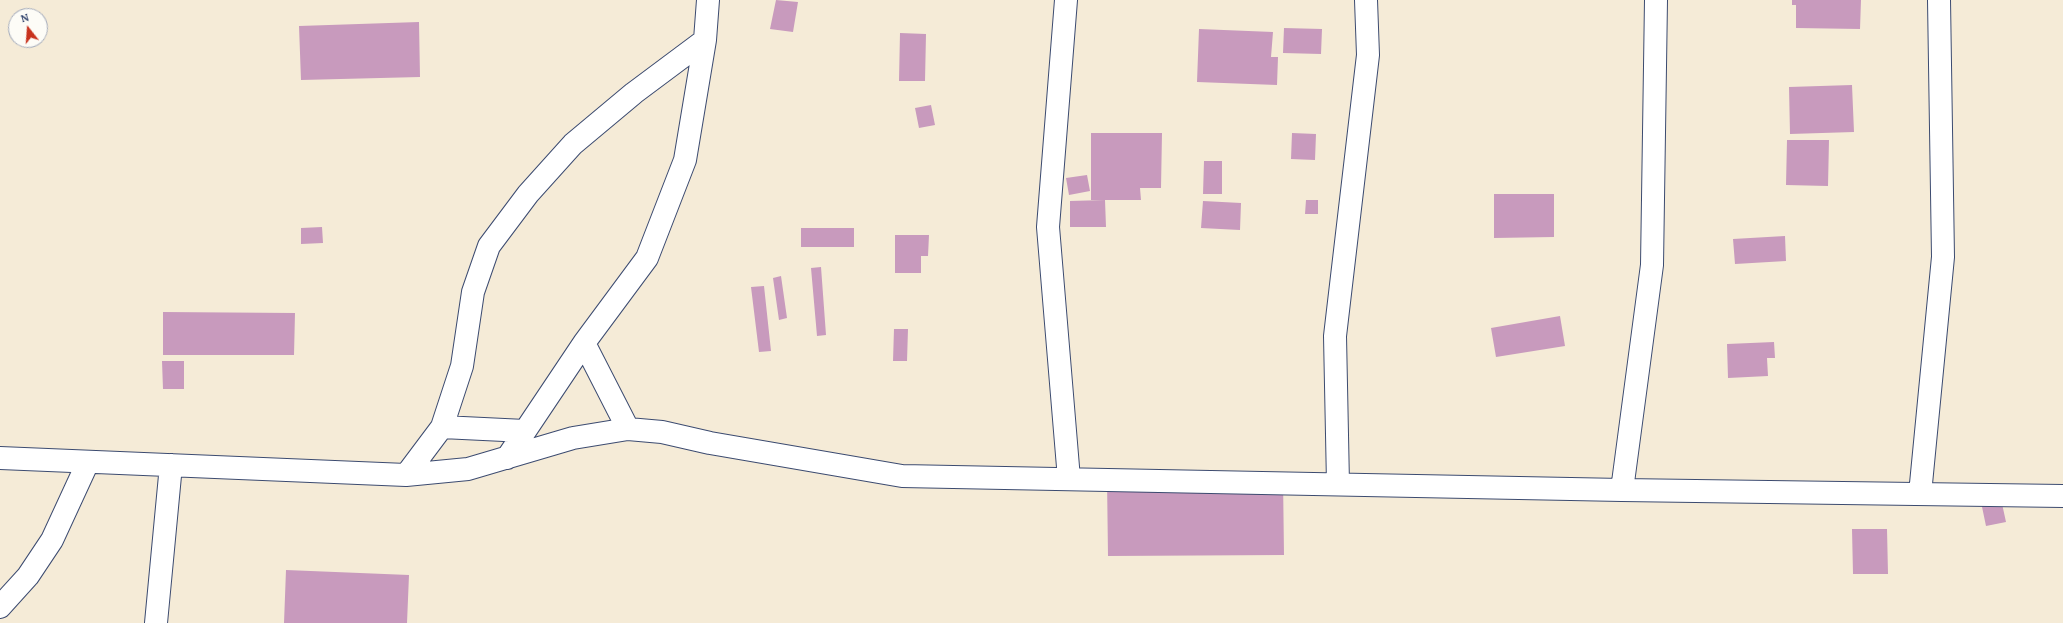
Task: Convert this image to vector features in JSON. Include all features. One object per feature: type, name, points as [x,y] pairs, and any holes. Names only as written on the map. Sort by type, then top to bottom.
[{"type":"street","points":[[507,458],[584,343],[647,258],[685,160],[705,40],[708,0]]},
{"type":"street","points":[[1066,0],[1048,226],[1069,479]]},
{"type":"street","points":[[1338,484],[1335,336],[1368,55],[1366,0]]},
{"type":"street","points":[[1622,490],[1652,265],[1656,0]]},
{"type":"street","points":[[1920,494],[1943,257],[1939,0]]},
{"type":"street","points":[[406,475],[442,428],[462,366],[473,292],[489,246],[528,194],[573,144],[634,93],[705,40]]},
{"type":"street","points":[[584,343],[628,429]]},
{"type":"street","points":[[442,428],[525,431]]},
{"type":"street","points":[[0,458],[406,475],[468,469],[573,438],[628,429],[662,432],[710,443],[902,476],[1622,490],[2063,496]]},
{"type":"street","points":[[0,606],[28,576],[52,540],[88,462]]},
{"type":"street","points":[[156,623],[171,465]]},
{"type":"building","points":[[776,0],[798,2],[793,32],[770,29]]},
{"type":"building","points":[[1792,0],[1861,0],[1860,29],[1796,28],[1796,5],[1792,5]]},
{"type":"building","points":[[419,22],[420,77],[301,80],[299,26]]},
{"type":"building","points":[[1284,28],[1322,29],[1321,54],[1283,53]]},
{"type":"building","points":[[1199,29],[1273,32],[1271,57],[1278,57],[1277,85],[1197,82]]},
{"type":"building","points":[[900,33],[926,34],[925,81],[899,81]]},
{"type":"building","points":[[1852,85],[1854,132],[1790,134],[1789,87]]},
{"type":"building","points":[[931,105],[935,125],[919,128],[915,108]]},
{"type":"building","points":[[1091,133],[1162,133],[1161,188],[1140,188],[1141,200],[1091,200]]},
{"type":"building","points":[[1292,133],[1316,134],[1315,160],[1291,159]]},
{"type":"building","points":[[1787,140],[1829,140],[1828,186],[1786,185]]},
{"type":"building","points":[[1204,161],[1222,161],[1222,194],[1203,194]]},
{"type":"building","points":[[1087,175],[1090,191],[1069,195],[1066,178]]},
{"type":"building","points":[[1494,194],[1554,194],[1554,237],[1494,238]]},
{"type":"building","points":[[1105,200],[1106,227],[1070,227],[1070,201]]},
{"type":"building","points":[[1306,200],[1318,200],[1318,214],[1305,214]]},
{"type":"building","points":[[1203,201],[1241,203],[1240,230],[1201,228]]},
{"type":"building","points":[[322,227],[323,243],[301,244],[301,228]]},
{"type":"building","points":[[801,228],[854,228],[854,247],[801,247]]},
{"type":"building","points":[[895,235],[929,235],[928,256],[921,256],[921,273],[895,273]]},
{"type":"building","points":[[1785,236],[1786,261],[1735,264],[1733,239]]},
{"type":"building","points":[[821,267],[826,335],[817,336],[811,268]]},
{"type":"building","points":[[781,276],[787,318],[779,320],[773,278]]},
{"type":"building","points":[[764,286],[771,351],[759,352],[751,287]]},
{"type":"building","points":[[163,312],[295,313],[294,355],[163,355]]},
{"type":"building","points":[[1560,316],[1565,346],[1496,357],[1491,328]]},
{"type":"building","points":[[894,329],[908,329],[907,361],[893,361]]},
{"type":"building","points":[[1774,342],[1775,358],[1767,358],[1768,376],[1728,378],[1727,344]]},
{"type":"building","points":[[162,361],[184,361],[184,389],[163,389]]},
{"type":"building","points":[[1283,478],[1284,555],[1108,556],[1107,479]]},
{"type":"building","points":[[2001,499],[2006,522],[1986,526],[1981,502]]},
{"type":"building","points":[[1852,529],[1887,529],[1888,574],[1853,574]]},
{"type":"building","points":[[286,570],[409,575],[407,623],[284,623]]}]
